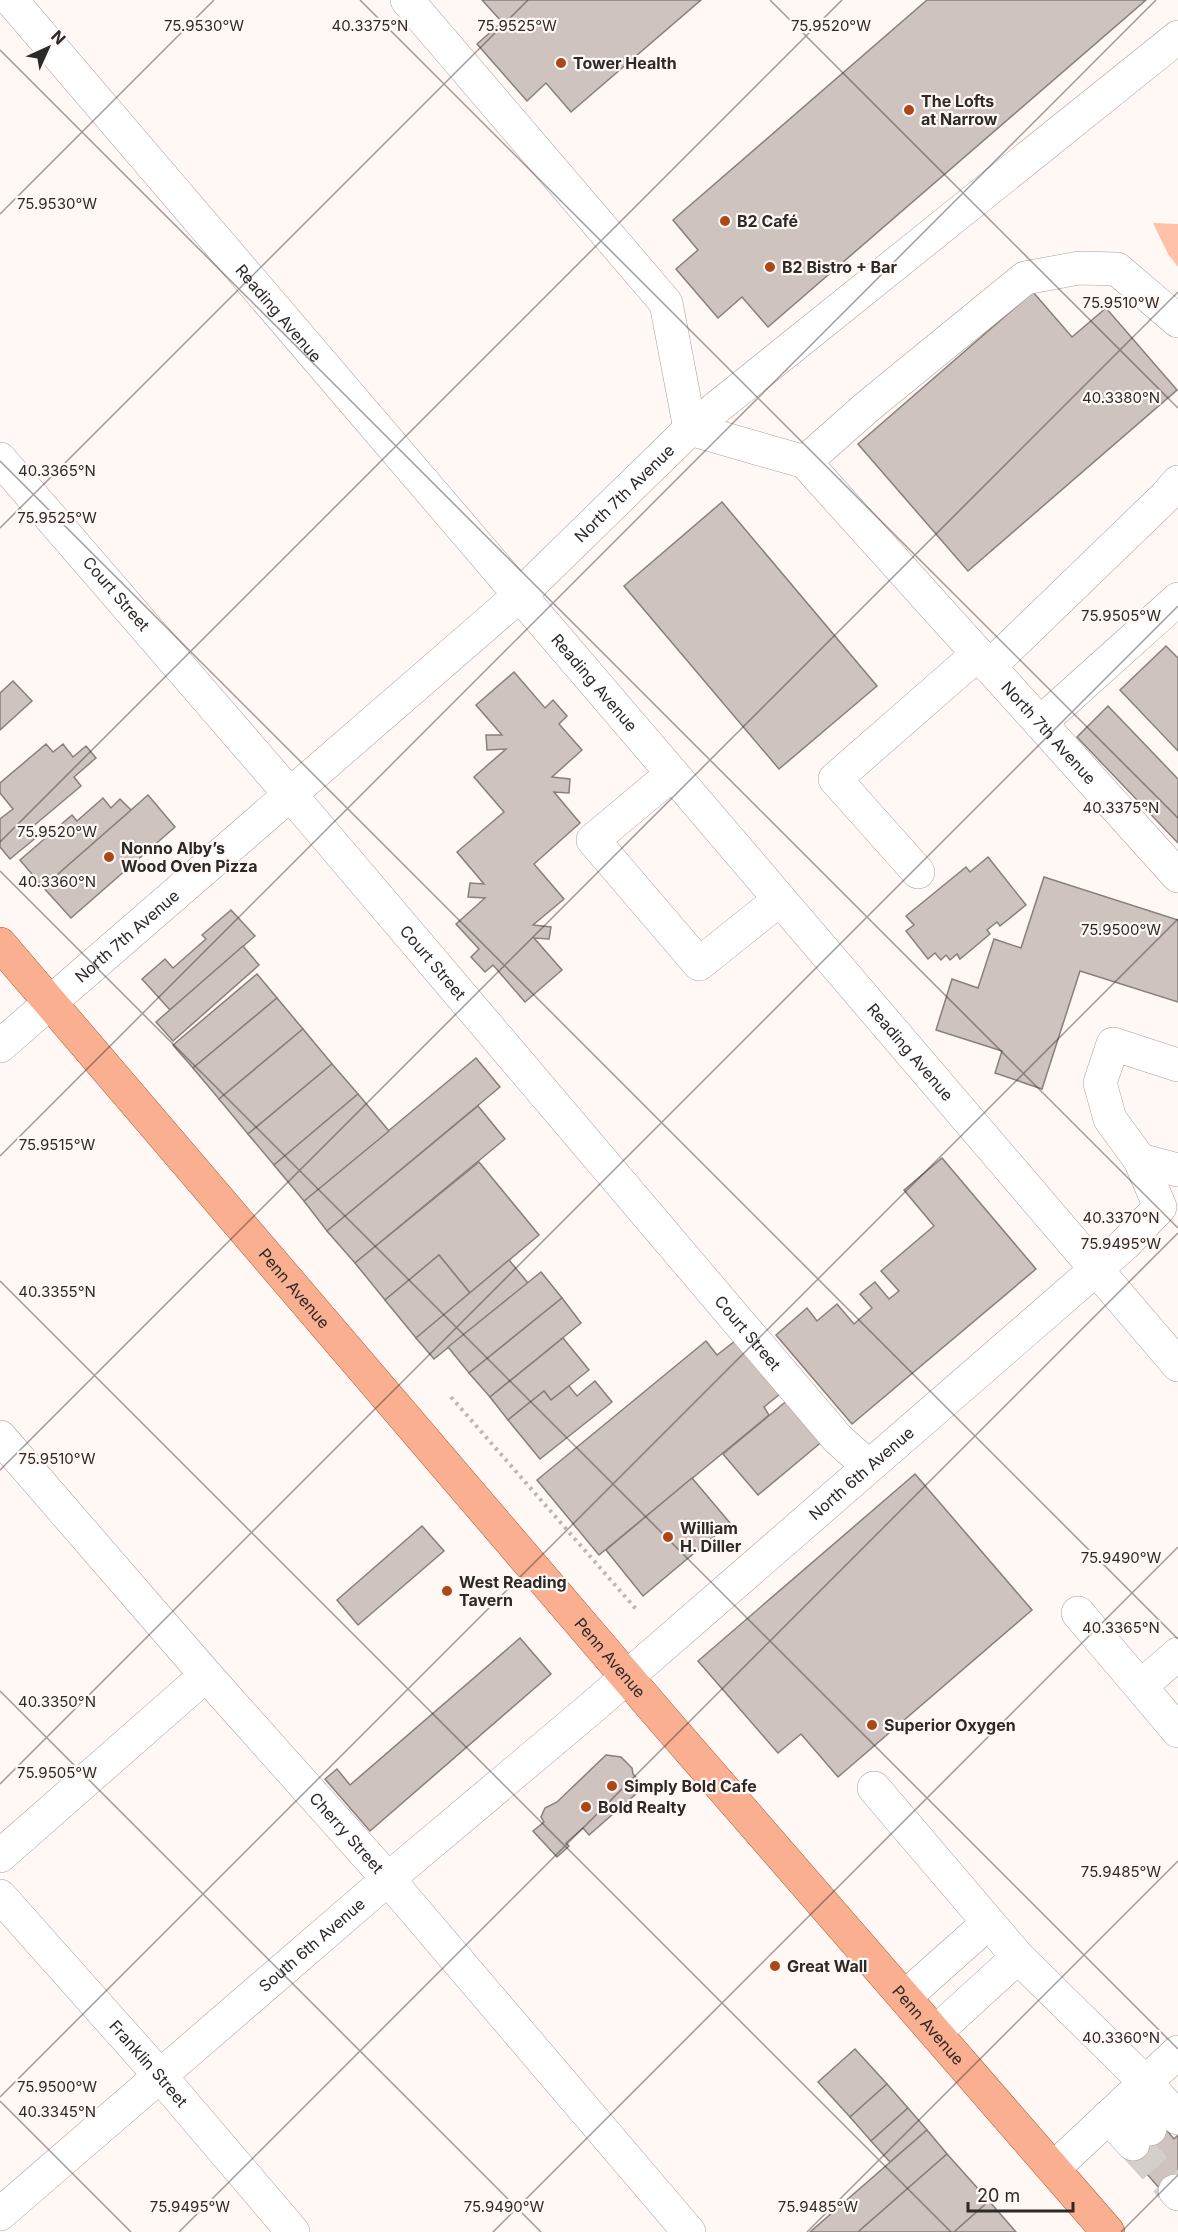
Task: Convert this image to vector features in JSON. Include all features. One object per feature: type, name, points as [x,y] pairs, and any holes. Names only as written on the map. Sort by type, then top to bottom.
[{"type":"main road","name":"Penn Avenue","points":[[0,944],[627,1676],[1108,2232]]},
{"type":"street","name":"Reading Avenue","points":[[11,0],[1095,1271],[1178,1365]]},
{"type":"street","points":[[407,0],[666,303],[690,429],[805,462],[875,400],[1025,278],[1079,268],[1117,269],[1178,321]]},
{"type":"street","name":"North 7th Avenue","points":[[0,1046],[288,794],[520,596],[690,429],[1178,37]]},
{"type":"street","name":"Court Street","points":[[0,459],[838,1439],[868,1466]]},
{"type":"street","name":"North 7th Avenue","points":[[805,462],[1178,876]]},
{"type":"street","points":[[918,872],[835,779],[984,660],[1166,496],[1178,482]]},
{"type":"street","points":[[1040,723],[1178,599]]},
{"type":"street","points":[[672,774],[593,840],[699,964],[780,900]]},
{"type":"street","points":[[1178,1065],[1113,1044],[1100,1083],[1110,1119],[1140,1160],[1178,1170]]},
{"type":"street","name":"North 6th Avenue","points":[[627,1676],[1095,1271],[1160,1206],[1140,1160]]},
{"type":"street","name":"Cherry Street","points":[[0,1437],[206,1675],[388,1879],[689,2232]]},
{"type":"street","points":[[1078,1612],[1178,1731]]},
{"type":"street","points":[[1141,1686],[1178,1654]]},
{"type":"street","points":[[0,1856],[206,1675]]},
{"type":"street","name":"South 6th Avenue","points":[[0,2214],[627,1676]]},
{"type":"street","points":[[874,1788],[1018,1957],[1126,2100],[1153,2130]]},
{"type":"street","name":"Franklin Street","points":[[0,1896],[161,2077],[293,2232]]},
{"type":"street","points":[[905,1997],[988,1923]]},
{"type":"street","points":[[936,2032],[1018,1957]]},
{"type":"street","points":[[1054,2168],[1178,2052]]},
{"type":"street","points":[[1126,2100],[1153,2130]]},
{"type":"path","points":[[451,1397],[636,1609]]},
{"type":"shaded area","points":[[1153,223],[1178,224],[1178,267],[1168,254]]},
{"type":"building","name":"Tower Health","points":[[482,0],[701,0],[571,112],[546,83],[527,101],[477,44],[502,22]]},
{"type":"building","name":"The Lofts at Narrow","points":[[927,0],[1146,0],[768,327],[742,297],[718,318],[676,269],[698,250],[673,220]]},
{"type":"building","points":[[1033,292],[1072,337],[1106,308],[1177,390],[968,571],[858,444]]},
{"type":"building","points":[[722,502],[877,686],[779,769],[624,586]]},
{"type":"building","points":[[1166,646],[1178,658],[1178,751],[1120,690]]},
{"type":"building","points":[[514,672],[545,708],[553,700],[567,716],[559,724],[582,750],[552,777],[570,779],[569,793],[554,792],[580,823],[534,864],[564,899],[533,925],[551,927],[549,939],[534,938],[562,970],[525,1002],[493,965],[485,972],[471,957],[479,949],[456,924],[485,898],[468,897],[470,883],[484,884],[457,852],[504,812],[474,777],[506,749],[487,750],[486,735],[502,735],[476,705]]},
{"type":"building","points":[[13,681],[32,701],[0,730],[0,693]]},
{"type":"building","points":[[1108,706],[1178,779],[1178,843],[1077,737]]},
{"type":"building","points":[[46,744],[53,752],[63,744],[73,757],[86,746],[96,758],[74,777],[81,786],[31,828],[38,836],[10,859],[0,847],[0,819],[13,809],[0,793],[0,783]]},
{"type":"building","name":"Nonno Alby’s Wood Oven Pizza","points":[[148,795],[175,827],[71,918],[43,887]]},
{"type":"building","points":[[103,798],[111,808],[120,799],[131,810],[43,887],[20,860],[72,815],[77,821]]},
{"type":"building","points":[[988,857],[1026,905],[1000,926],[997,922],[987,930],[990,934],[960,959],[957,954],[950,960],[946,955],[941,960],[935,953],[928,959],[906,931],[914,925],[906,916],[966,867],[970,872]]},
{"type":"building","points":[[1044,877],[1178,920],[1178,1002],[1080,971],[1042,1089],[995,1073],[1002,1051],[936,1030],[952,979],[978,988],[994,939],[1021,948]]},
{"type":"building","points":[[231,910],[255,936],[170,1010],[142,979],[165,959],[173,968],[206,939],[202,935]]},
{"type":"building","points":[[243,946],[259,965],[173,1041],[156,1022]]},
{"type":"building","points":[[257,974],[277,998],[193,1068],[173,1045]]},
{"type":"building","points":[[277,998],[303,1029],[219,1099],[193,1068]]},
{"type":"building","points":[[303,1029],[332,1064],[248,1134],[219,1099]]},
{"type":"building","points":[[476,1058],[500,1087],[327,1231],[304,1201]]},
{"type":"building","points":[[332,1064],[358,1094],[274,1165],[248,1134]]},
{"type":"building","points":[[358,1094],[389,1131],[304,1201],[274,1165]]},
{"type":"building","points":[[478,1106],[505,1139],[355,1263],[327,1231]]},
{"type":"building","points":[[942,1158],[1036,1269],[852,1424],[776,1335],[807,1308],[817,1321],[837,1304],[854,1324],[872,1308],[860,1294],[875,1282],[889,1299],[899,1291],[881,1271],[934,1226],[904,1190]]},
{"type":"building","points":[[479,1162],[539,1235],[470,1293],[439,1255],[385,1300],[355,1263]]},
{"type":"building","points":[[439,1255],[470,1293],[416,1338],[385,1300]]},
{"type":"building","points":[[509,1260],[528,1283],[434,1359],[416,1338]]},
{"type":"building","points":[[541,1272],[562,1298],[469,1373],[448,1347]]},
{"type":"building","points":[[562,1298],[581,1323],[490,1397],[469,1373]]},
{"type":"building","points":[[563,1338],[589,1370],[551,1400],[544,1391],[508,1420],[490,1397]]},
{"type":"building","points":[[706,1341],[717,1355],[735,1341],[780,1394],[764,1407],[769,1415],[599,1555],[537,1480]]},
{"type":"building","points":[[595,1381],[612,1402],[540,1459],[508,1420],[544,1391],[551,1400],[569,1386],[577,1396]]},
{"type":"building","points":[[789,1399],[824,1440],[758,1495],[723,1454]]},
{"type":"building","points":[[915,1474],[1032,1610],[838,1777],[801,1734],[778,1753],[698,1661]]},
{"type":"building","name":"William H. Diller","points":[[692,1478],[730,1523],[643,1596],[606,1550]]},
{"type":"building","points":[[422,1526],[444,1551],[358,1625],[337,1600]]},
{"type":"building","points":[[520,1638],[551,1674],[370,1831],[325,1779],[337,1769],[350,1785]]},
{"type":"building","points":[[606,1755],[621,1757],[632,1768],[633,1774],[642,1784],[634,1791],[637,1793],[589,1835],[583,1828],[566,1843],[569,1846],[557,1857],[533,1831],[544,1822],[541,1817],[545,1808],[557,1802]]},
{"type":"building","points":[[855,2049],[887,2084],[850,2117],[818,2082]]},
{"type":"building","points":[[887,2084],[908,2108],[871,2141],[850,2117]]},
{"type":"building","points":[[908,2108],[927,2130],[890,2162],[871,2141]]},
{"type":"building","points":[[1159,2121],[1174,2139],[1178,2135],[1178,2188],[1167,2197],[1126,2150]]},
{"type":"building","points":[[927,2130],[947,2154],[858,2232],[810,2232]]},
{"type":"building","points":[[947,2154],[989,2201],[954,2232],[858,2232]]},
{"type":"building","points":[[989,2201],[1016,2232],[954,2232]]},
{"type":"tunnel","points":[[1133,2144],[1175,2191]]},
{"type":"place","name":"Tower Health","points":[[561,63]]},
{"type":"place","name":"The Lofts at Narrow","points":[[909,110]]},
{"type":"place","name":"B2 Café","points":[[725,221]]},
{"type":"place","name":"B2 Bistro + Bar","points":[[770,267]]},
{"type":"place","name":"Nonno Alby’s Wood Oven Pizza","points":[[109,857]]},
{"type":"place","name":"William H. Diller","points":[[668,1537]]},
{"type":"place","name":"West Reading Tavern","points":[[447,1591]]},
{"type":"place","name":"Superior Oxygen","points":[[872,1725]]},
{"type":"place","name":"Simply Bold Cafe","points":[[612,1786]]},
{"type":"place","name":"Bold Realty","points":[[586,1807]]},
{"type":"place","name":"Great Wall","points":[[775,1966]]}]
